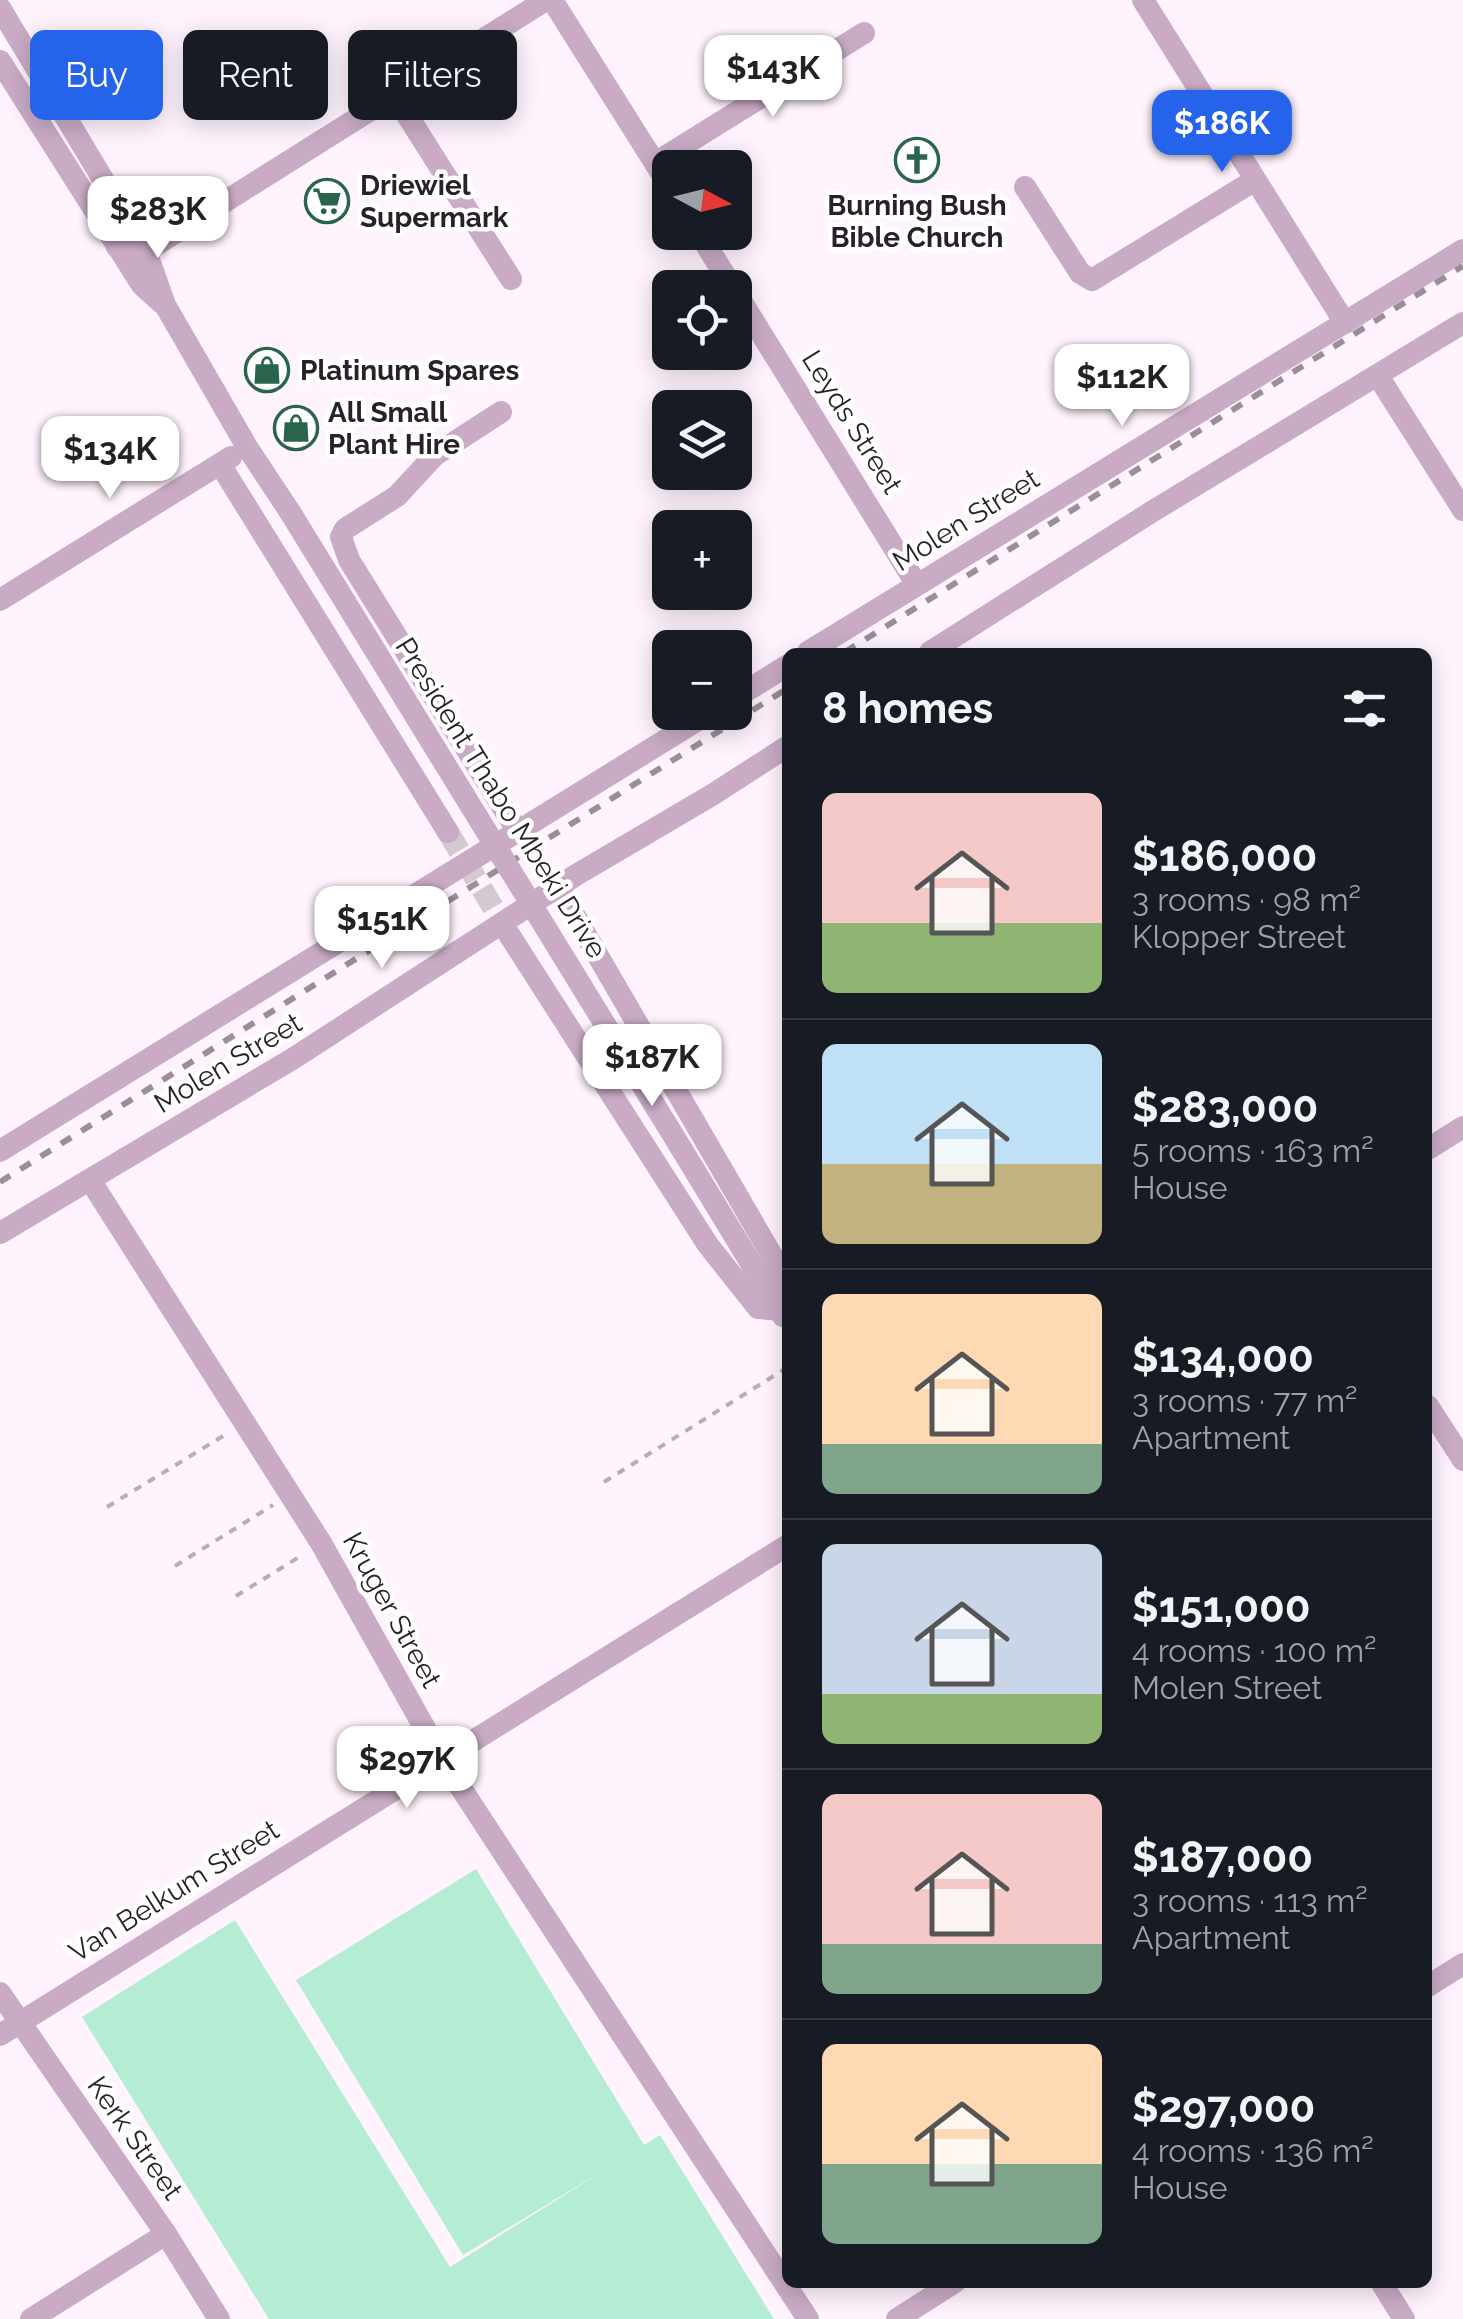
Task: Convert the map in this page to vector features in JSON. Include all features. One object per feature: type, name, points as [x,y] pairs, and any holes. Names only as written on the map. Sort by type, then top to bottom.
[{"type":"street","points":[[145,248],[532,0]]},
{"type":"street","points":[[501,30],[549,0],[652,158]]},
{"type":"street","points":[[1143,0],[1345,323]]},
{"type":"street","name":"President Thabo Mbeki Drive","points":[[0,8],[145,248],[165,305],[247,448],[782,1314]]},
{"type":"street","points":[[676,150],[864,33]]},
{"type":"street","name":"President Thabo Mbeki Drive","points":[[0,61],[142,285],[165,305]]},
{"type":"street","points":[[117,247],[132,252],[145,248],[356,120]]},
{"type":"street","points":[[410,120],[511,279]]},
{"type":"street","points":[[1025,187],[1080,273],[1092,280],[1256,180]]},
{"type":"street","name":"Molen Street","points":[[814,648],[1463,250]]},
{"type":"street","name":"Leyds Street","points":[[752,319],[918,584]]},
{"type":"street","points":[[946,648],[1463,323]]},
{"type":"street","points":[[1378,376],[1463,510]]},
{"type":"street","points":[[501,412],[435,455],[397,496],[340,536],[348,560],[518,832]]},
{"type":"street","points":[[0,600],[247,448]]},
{"type":"street","points":[[220,464],[448,832]]},
{"type":"street","points":[[752,687],[782,669]]},
{"type":"street","name":"Molen Street","points":[[0,1151],[682,730]]},
{"type":"street","name":"Molen Street","points":[[0,1233],[294,1058],[558,887],[782,750]]},
{"type":"street","points":[[558,887],[774,1259],[782,1280]]},
{"type":"street","points":[[510,936],[708,1246],[758,1308],[782,1316]]},
{"type":"street","points":[[1432,1146],[1463,1127]]},
{"type":"street","name":"Kruger Street","points":[[90,1180],[321,1543],[442,1759],[782,2279]]},
{"type":"street","points":[[1432,1412],[1463,1460]]},
{"type":"street","name":"Van Belkum Street","points":[[9,2029],[782,1549]]},
{"type":"street","points":[[1432,1983],[1463,1964]]},
{"type":"street","name":"Kerk Street","points":[[0,1993],[9,2029],[166,2234],[220,2319]]},
{"type":"street","points":[[31,2319],[166,2234]]},
{"type":"street","name":"Kruger Street","points":[[788,2288],[808,2319]]},
{"type":"street","points":[[897,2319],[946,2288]]},
{"type":"street","points":[[1385,2288],[1404,2319]]},
{"type":"path","points":[[604,1482],[782,1371]]},
{"type":"path","points":[[108,1508],[244,1423]]},
{"type":"path","points":[[175,1566],[290,1495]]},
{"type":"path","points":[[236,1596],[321,1543]]},
{"type":"green space","points":[[476,1869],[644,2145],[660,2135],[774,2319],[269,2319],[82,2017],[235,1920],[450,2267],[606,2169],[463,2255],[296,1980]]},
{"type":"tunnel","points":[[448,832],[510,936]]},
{"type":"railway","points":[[851,648],[1463,266]]},
{"type":"railway","points":[[0,1182],[782,692]]},
{"type":"place","name":"Burning Bush Bible Church","points":[[917,160]]},
{"type":"place","name":"Driewiel Supermark","points":[[327,201]]},
{"type":"place","name":"Platinum Spares","points":[[267,370]]},
{"type":"place","name":"All Small Plant Hire","points":[[296,428]]}]
